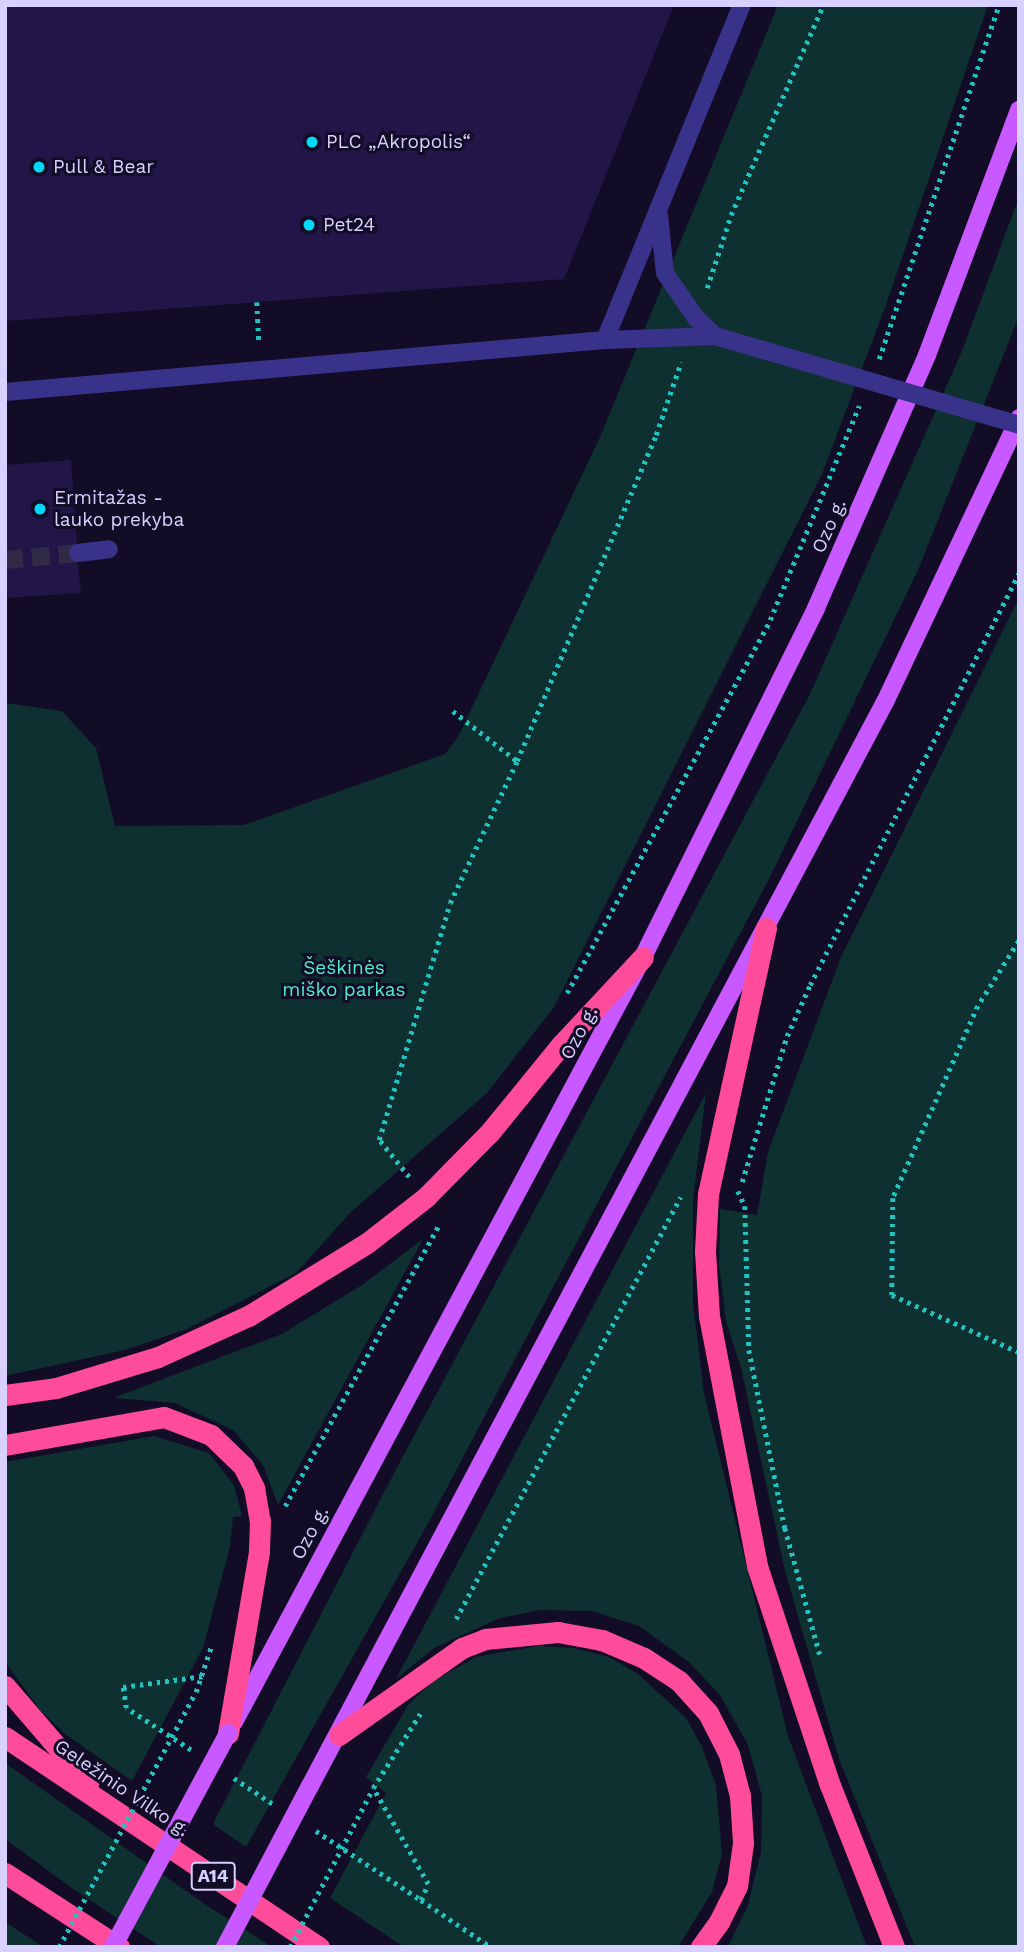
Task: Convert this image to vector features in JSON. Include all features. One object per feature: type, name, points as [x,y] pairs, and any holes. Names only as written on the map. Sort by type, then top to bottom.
[{"type":"highway","points":[[766,928],[708,1194],[705,1251],[709,1316],[757,1566],[802,1707],[894,1947]]},
{"type":"highway","points":[[5,1395],[56,1388],[158,1357],[250,1315],[333,1266],[426,1196],[490,1132],[561,1045],[643,957]]},
{"type":"highway","points":[[5,1445],[141,1418],[178,1420],[227,1446],[254,1488],[260,1521],[228,1732]]},
{"type":"highway","points":[[339,1735],[462,1648],[522,1632],[558,1632],[602,1640],[644,1658],[679,1681],[708,1713],[729,1754],[740,1796],[743,1843],[737,1886],[719,1923],[701,1947]]},
{"type":"highway","points":[[5,1686],[108,1805]]},
{"type":"highway","name":"Geležinio Vilko g.","points":[[5,1737],[318,1947]]},
{"type":"highway","points":[[5,1873],[116,1947]]},
{"type":"main road","name":"Ozo g.","points":[[116,1947],[228,1732],[643,957],[816,608],[927,355],[1019,110]]},
{"type":"main road","points":[[225,1947],[886,701],[1019,418]]},
{"type":"street","points":[[605,340],[742,5]]},
{"type":"street","points":[[659,207],[665,272],[693,327]]},
{"type":"street","points":[[5,392],[261,369],[524,351],[693,327],[715,336],[1019,425]]},
{"type":"street","points":[[78,553],[109,549]]},
{"type":"path","points":[[422,1171],[412,1181],[379,1140],[450,902],[517,761],[656,435],[731,215],[822,5]]},
{"type":"path","points":[[875,368],[999,5]]},
{"type":"path","points":[[257,302],[261,369]]},
{"type":"path","points":[[560,1006],[770,620],[865,392]]},
{"type":"path","points":[[737,1191],[747,1173],[787,1036],[810,985],[1019,573]]},
{"type":"path","points":[[453,711],[517,761]]},
{"type":"path","points":[[1018,941],[978,1006],[893,1198],[892,1295],[1019,1353]]},
{"type":"path","points":[[462,1648],[455,1625],[458,1611],[676,1200],[737,1191]]},
{"type":"path","points":[[737,1191],[745,1206],[749,1350],[785,1528],[825,1673]]},
{"type":"path","points":[[260,1521],[279,1518],[443,1217],[426,1196]]},
{"type":"path","points":[[123,1687],[203,1676]]},
{"type":"path","points":[[59,1947],[195,1692]]},
{"type":"path","points":[[290,1947],[373,1788],[429,1703]]},
{"type":"path","points":[[373,1788],[428,1884]]},
{"type":"path","points":[[421,1900],[491,1947]]},
{"type":"green space","name":"Šeškinės miško parkas","points":[[778,5],[988,5],[886,305],[822,474],[554,1007],[487,1093],[350,1213],[296,1273],[187,1329],[125,1350],[5,1376],[5,703],[62,711],[96,748],[115,826],[244,825],[445,754],[458,737],[600,437]]},
{"type":"green space","points":[[1019,197],[1019,316],[918,570],[772,873],[431,1518],[246,1847],[213,1824],[384,1492],[810,694],[962,351]]},
{"type":"green space","points":[[1019,598],[1019,1947],[915,1947],[839,1759],[785,1571],[741,1368],[726,1321],[719,1265],[720,1209],[757,1215],[768,1152],[841,957]]},
{"type":"green space","points":[[706,1093],[693,1200],[693,1303],[704,1393],[788,1736],[867,1947],[728,1947],[748,1905],[761,1852],[762,1796],[748,1745],[720,1695],[689,1662],[639,1626],[592,1611],[540,1610],[500,1618],[434,1648],[396,1679]]},
{"type":"green space","points":[[423,1239],[278,1505],[263,1465],[233,1430],[175,1403],[113,1398],[282,1334],[362,1285]]},
{"type":"green space","points":[[154,1436],[209,1453],[234,1485],[242,1516],[233,1517],[230,1547],[203,1648],[132,1781],[65,1734],[40,1710],[5,1662],[5,1462]]},
{"type":"green space","points":[[537,1646],[574,1648],[609,1657],[638,1674],[686,1718],[702,1747],[716,1785],[722,1854],[712,1892],[678,1947],[404,1947],[330,1898],[386,1793],[366,1777],[408,1705],[432,1682],[476,1657]]},
{"type":"green space","points":[[5,1763],[203,1903],[272,1947],[161,1947],[76,1891],[5,1839]]},
{"type":"green space","points":[[5,1922],[42,1946],[43,1947],[5,1947]]},
{"type":"building","name":"PLC „Akropolis“","points":[[5,5],[674,5],[564,279],[5,321]]},
{"type":"building","name":"Ermitažas - lauko prekyba","points":[[71,460],[77,542],[67,554],[78,564],[81,593],[5,598],[5,465]]},
{"type":"tunnel","points":[[5,560],[78,553]]},
{"type":"place","name":"PLC „Akropolis“","points":[[312,142]]},
{"type":"place","name":"Pull & Bear","points":[[39,167]]},
{"type":"place","name":"Pet24","points":[[309,225]]},
{"type":"place","name":"Ermitažas - lauko prekyba","points":[[40,509]]}]
